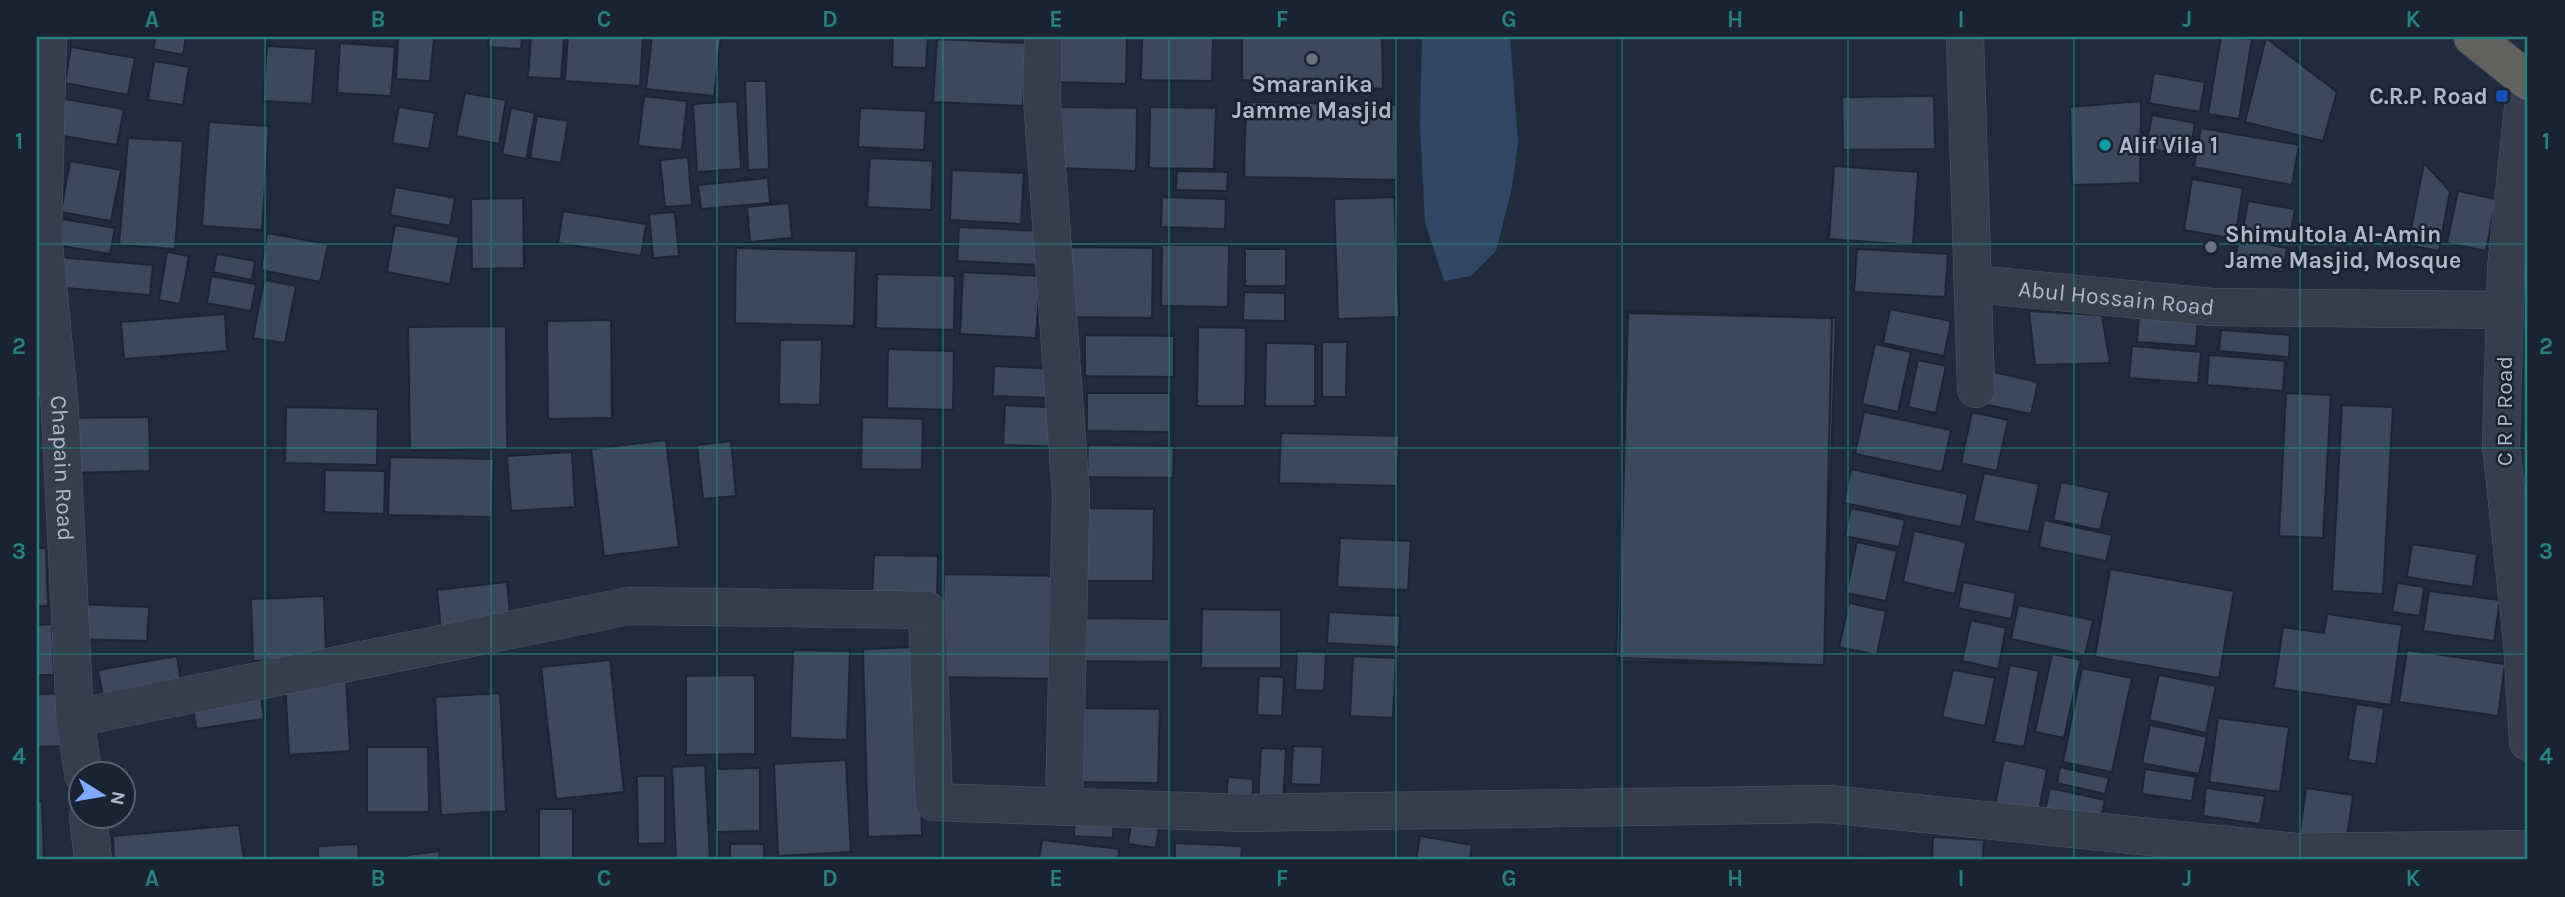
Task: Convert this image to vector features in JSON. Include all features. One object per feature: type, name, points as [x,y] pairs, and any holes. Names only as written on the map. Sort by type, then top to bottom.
[{"type":"highway","points":[[2473,37],[2527,80]]},
{"type":"street","name":"Chapain Road","points":[[48,37],[43,234],[48,411],[81,760]]},
{"type":"street","points":[[1043,37],[1042,99],[1071,494],[1064,807]]},
{"type":"street","points":[[1965,37],[1975,284],[1976,389]]},
{"type":"street","name":"C R P Road","points":[[2527,80],[2506,268],[2501,445],[2522,642],[2528,742]]},
{"type":"street","name":"Abul Hossain Road","points":[[1975,284],[2212,307],[2505,310]]},
{"type":"street","points":[[75,718],[629,606],[928,610],[934,802],[1244,813],[1828,804],[2297,852],[2528,849]]},
{"type":"street","points":[[90,830],[93,860]]},
{"type":"water","points":[[1422,37],[1510,37],[1518,142],[1512,187],[1496,251],[1471,276],[1444,281],[1425,222],[1420,125]]},
{"type":"building","points":[[156,37],[186,37],[183,55],[153,49]]},
{"type":"building","points":[[398,37],[434,37],[430,81],[396,79]]},
{"type":"building","points":[[489,37],[522,37],[521,49],[488,47]]},
{"type":"building","points":[[531,37],[564,37],[561,79],[528,77]]},
{"type":"building","points":[[568,37],[643,37],[640,86],[565,81]]},
{"type":"building","points":[[652,37],[721,37],[714,96],[646,89]]},
{"type":"building","points":[[893,37],[928,37],[926,68],[892,67]]},
{"type":"building","points":[[1055,37],[1127,37],[1126,84],[1054,82]]},
{"type":"building","points":[[1142,37],[1213,37],[1212,81],[1141,80]]},
{"type":"building","name":"Smaranika Jamme Masjid","points":[[1242,37],[1382,37],[1383,89],[1242,80]]},
{"type":"building","points":[[2221,37],[2252,39],[2239,119],[2208,114]]},
{"type":"building","points":[[2266,38],[2337,92],[2323,141],[2245,122]]},
{"type":"building","points":[[937,39],[1026,43],[1023,106],[933,102]]},
{"type":"building","points":[[340,43],[395,47],[391,96],[337,93]]},
{"type":"building","points":[[267,46],[316,49],[312,104],[263,101]]},
{"type":"building","points":[[71,47],[135,58],[128,95],[65,83]]},
{"type":"building","points":[[154,61],[189,67],[183,105],[148,100]]},
{"type":"building","points":[[2154,73],[2205,82],[2200,112],[2149,103]]},
{"type":"building","points":[[745,81],[766,81],[769,169],[748,170]]},
{"type":"building","points":[[465,93],[506,100],[499,144],[456,136]]},
{"type":"building","points":[[644,96],[687,101],[682,150],[638,146]]},
{"type":"building","points":[[1934,96],[1935,149],[1843,150],[1842,97]]},
{"type":"building","points":[[64,99],[124,109],[117,145],[57,135]]},
{"type":"building","points":[[737,101],[741,169],[697,172],[693,104]]},
{"type":"building","name":"Alif Vila 1","points":[[2141,101],[2140,183],[2072,185],[2070,107]]},
{"type":"building","points":[[1246,102],[1397,105],[1396,180],[1244,177]]},
{"type":"building","points":[[399,107],[435,113],[429,149],[392,143]]},
{"type":"building","points":[[1061,107],[1137,108],[1136,171],[1059,168]]},
{"type":"building","points":[[1150,107],[1216,108],[1214,169],[1149,168]]},
{"type":"building","points":[[511,108],[535,113],[526,159],[502,154]]},
{"type":"building","points":[[860,108],[926,111],[924,150],[858,147]]},
{"type":"building","points":[[2152,115],[2195,123],[2189,156],[2146,148]]},
{"type":"building","points":[[537,116],[568,121],[561,163],[530,158]]},
{"type":"building","points":[[209,122],[269,126],[262,230],[202,226]]},
{"type":"building","points":[[2201,128],[2299,145],[2292,185],[2194,167]]},
{"type":"building","points":[[128,138],[183,141],[175,249],[119,245]]},
{"type":"building","points":[[688,157],[692,205],[665,207],[660,160]]},
{"type":"building","points":[[870,158],[933,161],[931,210],[867,207]]},
{"type":"building","points":[[70,161],[121,170],[111,221],[61,212]]},
{"type":"building","points":[[2424,163],[2450,191],[2439,251],[2408,245]]},
{"type":"building","points":[[1834,166],[1918,172],[1913,245],[1829,239]]},
{"type":"building","points":[[952,170],[1024,173],[1021,224],[950,220]]},
{"type":"building","points":[[1177,171],[1228,172],[1227,191],[1176,190]]},
{"type":"building","points":[[768,178],[770,203],[701,209],[698,185]]},
{"type":"building","points":[[2192,179],[2243,188],[2235,239],[2184,230]]},
{"type":"building","points":[[395,187],[455,198],[450,226],[390,215]]},
{"type":"building","points":[[2458,191],[2496,199],[2486,251],[2447,243]]},
{"type":"building","points":[[1162,197],[1226,199],[1225,229],[1161,227]]},
{"type":"building","points":[[1394,197],[1399,317],[1338,319],[1334,199]]},
{"type":"building","points":[[523,198],[524,268],[472,269],[471,199]]},
{"type":"building","points":[[2248,201],[2295,209],[2289,241],[2242,233]]},
{"type":"building","points":[[789,203],[792,238],[750,242],[747,207]]},
{"type":"building","points":[[563,211],[646,224],[641,256],[558,243]]},
{"type":"building","points":[[675,212],[679,256],[653,258],[649,214]]},
{"type":"building","points":[[62,219],[115,228],[110,254],[57,245]]},
{"type":"building","points":[[395,225],[459,237],[450,284],[387,272]]},
{"type":"building","points":[[959,227],[1042,231],[1041,265],[957,261]]},
{"type":"building","points":[[267,233],[328,244],[320,282],[261,270]]},
{"type":"building","points":[[2239,239],[2287,248],[2283,272],[2234,263]]},
{"type":"building","points":[[1162,245],[1229,245],[1228,307],[1161,306]]},
{"type":"building","points":[[1070,247],[1153,248],[1152,318],[1069,317]]},
{"type":"building","points":[[736,248],[856,251],[854,326],[735,323]]},
{"type":"building","points":[[1245,249],[1286,249],[1286,286],[1245,286]]},
{"type":"building","points":[[1857,249],[1948,254],[1945,297],[1854,292]]},
{"type":"building","points":[[167,252],[189,256],[180,304],[159,300]]},
{"type":"building","points":[[217,254],[255,261],[252,280],[213,272]]},
{"type":"building","points":[[56,257],[153,265],[150,295],[53,287]]},
{"type":"building","points":[[963,272],[1040,276],[1036,338],[960,334]]},
{"type":"building","points":[[877,274],[955,276],[954,330],[876,328]]},
{"type":"building","points":[[211,276],[256,284],[251,311],[207,303]]},
{"type":"building","points":[[264,280],[296,286],[285,343],[253,338]]},
{"type":"building","points":[[1244,292],[1285,293],[1285,321],[1243,320]]},
{"type":"building","points":[[1890,309],[1951,321],[1944,356],[1883,343]]},
{"type":"building","points":[[1627,311],[1836,318],[1824,665],[1616,658]]},
{"type":"building","points":[[2029,311],[2102,315],[2110,363],[2035,365]]},
{"type":"building","points":[[1628,313],[1832,318],[1824,665],[1619,661]]},
{"type":"building","points":[[225,314],[227,351],[124,359],[121,322]]},
{"type":"building","points":[[2139,314],[2198,319],[2196,346],[2137,342]]},
{"type":"building","points":[[611,320],[612,418],[548,419],[547,321]]},
{"type":"building","points":[[506,326],[507,449],[410,450],[408,327]]},
{"type":"building","points":[[1198,327],[1246,328],[1245,406],[1197,406]]},
{"type":"building","points":[[2221,330],[2290,335],[2289,357],[2219,351]]},
{"type":"building","points":[[1085,335],[1174,336],[1174,377],[1085,376]]},
{"type":"building","points":[[780,340],[822,340],[820,405],[779,404]]},
{"type":"building","points":[[1322,342],[1347,342],[1346,397],[1322,397]]},
{"type":"building","points":[[1266,343],[1315,344],[1315,406],[1265,406]]},
{"type":"building","points":[[1875,344],[1911,352],[1898,412],[1862,404]]},
{"type":"building","points":[[2132,346],[2201,352],[2198,383],[2129,378]]},
{"type":"building","points":[[888,349],[954,351],[953,410],[887,408]]},
{"type":"building","points":[[2209,355],[2285,361],[2283,391],[2207,385]]},
{"type":"building","points":[[1918,360],[1946,366],[1936,413],[1908,407]]},
{"type":"building","points":[[994,366],[1057,369],[1055,398],[993,396]]},
{"type":"building","points":[[1980,369],[2038,382],[2031,414],[1973,402]]},
{"type":"building","points":[[1087,393],[1170,393],[1170,432],[1087,431]]},
{"type":"building","points":[[2286,393],[2331,395],[2323,538],[2279,536]]},
{"type":"building","points":[[1005,405],[1067,408],[1065,447],[1003,445]]},
{"type":"building","points":[[2342,405],[2393,407],[2383,594],[2332,591]]},
{"type":"building","points":[[286,407],[378,409],[377,465],[285,463]]},
{"type":"building","points":[[1864,412],[1951,430],[1942,472],[1855,454]]},
{"type":"building","points":[[1972,412],[2008,420],[1997,471],[1961,463]]},
{"type":"building","points":[[149,417],[150,471],[61,473],[60,418]]},
{"type":"building","points":[[862,417],[923,419],[922,470],[861,469]]},
{"type":"building","points":[[1281,433],[1399,436],[1397,486],[1279,483]]},
{"type":"building","points":[[666,440],[679,547],[604,556],[591,449]]},
{"type":"building","points":[[731,441],[736,496],[703,499],[697,445]]},
{"type":"building","points":[[1088,445],[1174,446],[1173,478],[1087,477]]},
{"type":"building","points":[[572,452],[575,507],[511,511],[507,456]]},
{"type":"building","points":[[390,457],[494,459],[492,517],[388,515]]},
{"type":"building","points":[[1851,469],[1968,494],[1961,527],[1844,503]]},
{"type":"building","points":[[325,470],[385,471],[384,514],[324,512]]},
{"type":"building","points":[[1984,473],[2039,484],[2029,532],[1973,521]]},
{"type":"building","points":[[2061,482],[2109,492],[2100,530],[2053,520]]},
{"type":"building","points":[[1082,508],[1154,509],[1153,581],[1082,581]]},
{"type":"building","points":[[1851,508],[1905,520],[1899,547],[1845,536]]},
{"type":"building","points":[[2044,520],[2112,535],[2106,561],[2039,547]]},
{"type":"building","points":[[1914,531],[1966,542],[1955,594],[1903,582]]},
{"type":"building","points":[[1340,538],[1411,541],[1408,590],[1337,587]]},
{"type":"building","points":[[1857,542],[1897,551],[1886,601],[1846,593]]},
{"type":"building","points":[[2412,544],[2477,554],[2473,587],[2407,577]]},
{"type":"building","points":[[37,548],[46,548],[48,606],[37,606]]},
{"type":"building","points":[[874,555],[938,556],[937,598],[872,597]]},
{"type":"building","points":[[2110,569],[2234,591],[2219,678],[2095,657]]},
{"type":"building","points":[[944,574],[1064,576],[1062,679],[941,677]]},
{"type":"building","points":[[507,582],[511,623],[441,631],[437,590]]},
{"type":"building","points":[[1963,582],[2016,593],[2011,619],[1958,608]]},
{"type":"building","points":[[2397,583],[2424,587],[2420,616],[2392,612]]},
{"type":"building","points":[[2429,591],[2500,600],[2494,641],[2423,631]]},
{"type":"building","points":[[324,596],[326,657],[253,661],[251,599]]},
{"type":"building","points":[[1849,603],[1886,611],[1877,655],[1839,647]]},
{"type":"building","points":[[76,604],[149,607],[147,641],[75,639]]},
{"type":"building","points":[[2018,605],[2093,620],[2085,655],[2011,639]]},
{"type":"building","points":[[1202,609],[1281,610],[1281,668],[1201,668]]},
{"type":"building","points":[[1329,612],[1400,616],[1399,647],[1327,643]]},
{"type":"building","points":[[2327,614],[2402,625],[2391,705],[2274,688],[2283,627],[2324,633]]},
{"type":"building","points":[[1085,618],[1169,619],[1169,662],[1084,661]]},
{"type":"building","points":[[1971,620],[2006,628],[1998,669],[1962,661]]},
{"type":"building","points":[[52,624],[54,675],[37,675],[37,625]]},
{"type":"building","points":[[917,647],[922,835],[868,837],[863,649]]},
{"type":"building","points":[[793,650],[850,651],[847,740],[790,738]]},
{"type":"building","points":[[2407,650],[2505,664],[2498,716],[2399,702]]},
{"type":"building","points":[[1297,651],[1326,652],[1324,691],[1295,690]]},
{"type":"building","points":[[2052,654],[2081,660],[2064,738],[2035,732]]},
{"type":"building","points":[[177,656],[182,690],[104,704],[98,670]]},
{"type":"building","points":[[1353,656],[1396,658],[1393,718],[1350,716]]},
{"type":"building","points":[[610,660],[624,792],[556,799],[541,667]]},
{"type":"building","points":[[2010,665],[2039,671],[2024,747],[1994,742]]},
{"type":"building","points":[[2082,668],[2132,678],[2112,772],[2063,762]]},
{"type":"building","points":[[1953,670],[1995,678],[1985,726],[1942,717]]},
{"type":"building","points":[[755,675],[755,754],[686,755],[686,676]]},
{"type":"building","points":[[2159,675],[2216,686],[2206,733],[2149,720]]},
{"type":"building","points":[[1259,676],[1284,677],[1282,716],[1257,715]]},
{"type":"building","points":[[346,677],[350,751],[289,755],[285,681]]},
{"type":"building","points":[[260,688],[264,719],[196,729],[192,698]]},
{"type":"building","points":[[62,693],[64,746],[37,747],[37,694]]},
{"type":"building","points":[[500,693],[506,811],[441,815],[435,697]]},
{"type":"building","points":[[2356,704],[2384,708],[2376,764],[2348,760]]},
{"type":"building","points":[[1074,708],[1160,709],[1158,783],[1074,782]]},
{"type":"building","points":[[2218,718],[2289,727],[2280,792],[2209,782]]},
{"type":"building","points":[[2150,725],[2207,737],[2199,774],[2142,763]]},
{"type":"building","points":[[1293,746],[1323,747],[1321,785],[1291,784]]},
{"type":"building","points":[[367,747],[428,747],[429,812],[367,812]]},
{"type":"building","points":[[1261,748],[1286,749],[1283,805],[1258,803]]},
{"type":"building","points":[[846,760],[851,852],[778,856],[774,764]]},
{"type":"building","points":[[2004,760],[2047,769],[2038,815],[1995,806]]},
{"type":"building","points":[[705,765],[710,860],[676,860],[672,767]]},
{"type":"building","points":[[2060,767],[2109,778],[2105,794],[2057,783]]},
{"type":"building","points":[[760,768],[760,831],[716,832],[716,769]]},
{"type":"building","points":[[2145,769],[2196,777],[2192,801],[2142,794]]},
{"type":"building","points":[[637,776],[665,776],[665,843],[638,844]]},
{"type":"building","points":[[1228,777],[1253,779],[1252,809],[1226,808]]},
{"type":"building","points":[[2050,788],[2105,800],[2099,827],[2044,815]]},
{"type":"building","points":[[2206,788],[2265,796],[2260,824],[2203,816]]},
{"type":"building","points":[[2306,788],[2353,795],[2346,846],[2299,839]]},
{"type":"building","points":[[37,801],[42,801],[44,860],[37,860]]},
{"type":"building","points":[[539,809],[573,809],[573,860],[539,860]]},
{"type":"building","points":[[1133,810],[1161,814],[1156,848],[1128,844]]},
{"type":"building","points":[[1075,811],[1114,813],[1113,838],[1074,836]]},
{"type":"building","points":[[239,825],[244,860],[114,860],[113,836]]},
{"type":"building","points":[[1420,836],[1472,845],[1470,860],[1416,860]]},
{"type":"building","points":[[1933,837],[1984,840],[1983,860],[1932,860]]},
{"type":"building","points":[[1042,840],[1119,849],[1118,860],[1039,860]]},
{"type":"building","points":[[1175,843],[1242,846],[1241,860],[1175,860]]},
{"type":"building","points":[[358,844],[359,860],[318,860],[318,846]]},
{"type":"building","points":[[730,844],[764,844],[764,860],[730,860]]},
{"type":"building","points":[[439,851],[440,860],[408,860],[407,855]]},
{"type":"building","points":[[1856,856],[1887,858],[1887,860],[1856,860]]},
{"type":"place","name":"Smaranika Jamme Masjid","points":[[1312,59]]},
{"type":"place","name":"C.R.P. Road","points":[[2502,96]]},
{"type":"place","name":"Alif Vila 1","points":[[2105,145]]},
{"type":"place","name":"Shimultola Al-Amin Jame Masjid, Mosque","points":[[2211,247]]}]
